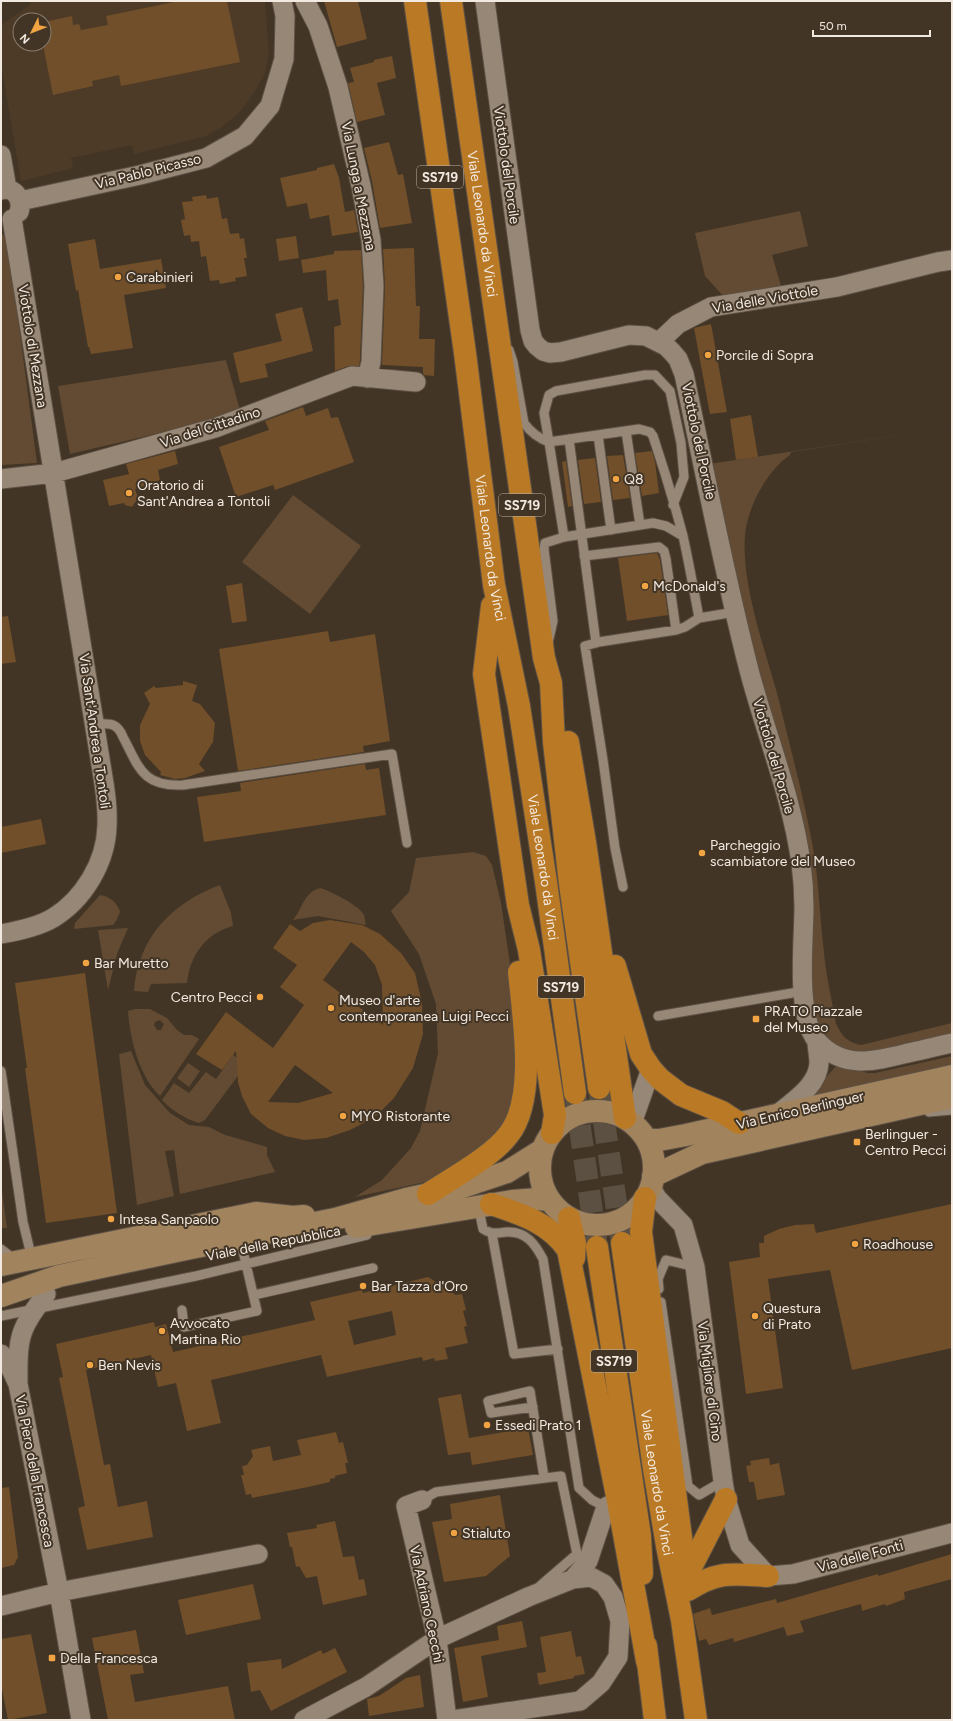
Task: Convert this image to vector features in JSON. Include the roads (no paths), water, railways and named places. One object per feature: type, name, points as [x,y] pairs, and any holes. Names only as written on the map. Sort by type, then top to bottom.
[{"type":"highway","name":"Viale Leonardo da Vinci","points":[[416,1],[465,353],[494,584],[518,706],[546,882],[575,1093]]},
{"type":"highway","name":"Viale Leonardo da Vinci","points":[[451,1],[544,658],[551,683],[554,742],[570,884],[599,1088]]},
{"type":"highway","points":[[494,584],[484,674],[519,909],[529,950],[555,1115],[547,1141]]},
{"type":"highway","points":[[551,683],[566,733],[628,1121]]},
{"type":"highway","points":[[584,842],[617,978],[642,1054],[651,1069],[681,1095],[722,1112],[739,1123]]},
{"type":"highway","points":[[428,1194],[488,1154],[509,1135],[520,1113],[526,1070],[519,970],[519,909]]},
{"type":"highway","points":[[650,1187],[641,1232],[687,1583]]},
{"type":"highway","points":[[484,1205],[529,1217],[551,1232],[568,1250],[588,1356],[612,1504],[647,1661]]},
{"type":"highway","points":[[569,1218],[575,1243],[574,1276]]},
{"type":"highway","name":"Viale Leonardo da Vinci","points":[[622,1243],[656,1477],[667,1546],[682,1620],[696,1720]]},
{"type":"highway","name":"Viale Leonardo da Vinci","points":[[597,1247],[640,1536],[647,1661],[655,1720]]},
{"type":"highway","points":[[682,1620],[687,1583],[724,1490]]},
{"type":"highway","points":[[687,1583],[721,1575],[768,1576]]},
{"type":"main road","name":"Via Enrico Berlinguer","points":[[647,1140],[659,1140],[686,1135],[952,1076]]},
{"type":"main road","name":"Via Enrico Berlinguer","points":[[650,1187],[702,1153],[952,1097]]},
{"type":"main road","points":[[590,1111],[608,1112],[628,1121],[647,1140],[653,1159],[650,1187],[626,1217],[607,1224],[588,1225],[569,1218],[550,1200],[540,1181],[539,1171],[547,1141],[569,1118],[590,1111]]},
{"type":"main road","name":"Viale della Repubblica","points":[[1,1296],[59,1276],[335,1219],[462,1186],[507,1172],[547,1141]]},
{"type":"main road","name":"Viale della Repubblica","points":[[1,1310],[244,1255],[484,1205],[531,1199],[550,1200]]},
{"type":"main road","name":"Viale della Repubblica","points":[[12,1259],[256,1213],[293,1217],[342,1211],[406,1200]]},
{"type":"street","name":"Via Pablo Picasso","points":[[9,193],[140,175],[206,158],[245,136],[270,106],[284,59],[285,16],[282,1]]},
{"type":"street","name":"Via Lunga a Mezzana","points":[[305,1],[318,26],[338,87],[361,186],[371,240],[374,294],[371,362],[367,378]]},
{"type":"street","name":"Viottolo del Porcile","points":[[485,1],[530,330],[533,341],[543,351],[550,353],[561,352],[629,335],[646,336],[666,346],[678,359],[684,374],[735,612],[758,702],[793,822],[800,857],[804,907],[802,951],[804,991],[808,1021],[817,1041],[834,1055],[844,1059],[868,1062],[952,1042]]},
{"type":"street","points":[[1,155],[9,193]]},
{"type":"street","name":"Viottolo di Mezzana","points":[[9,193],[19,211],[6,219],[54,473]]},
{"type":"street","name":"Via delle Viottole","points":[[659,342],[678,324],[712,307],[837,287],[938,262],[952,260]]},
{"type":"street","name":"Via del Cittadino","points":[[1,479],[54,473],[216,428],[352,376],[416,382]]},
{"type":"street","name":"Via Sant'Andrea a Tontoli","points":[[1,934],[41,923],[54,917],[74,901],[92,877],[103,849],[107,828],[107,808],[95,724],[54,473]]},
{"type":"street","points":[[778,1114],[803,1093],[814,1078],[819,1064],[817,1041]]},
{"type":"street","points":[[628,1121],[651,1069]]},
{"type":"street","name":"Via Migliore di Cino","points":[[650,1187],[657,1198],[683,1225],[695,1267],[724,1490],[740,1545],[768,1576]]},
{"type":"street","points":[[18,1384],[21,1336],[40,1302]]},
{"type":"street","name":"Via Piero della Francesca","points":[[1,1354],[10,1367],[18,1384],[59,1592],[81,1720]]},
{"type":"street","name":"Via Adriano Cecchi","points":[[422,1500],[406,1506],[436,1638],[447,1720]]},
{"type":"street","points":[[573,1579],[588,1561],[612,1504]]},
{"type":"street","name":"Via delle Fonti","points":[[768,1576],[792,1574],[952,1533]]},
{"type":"street","points":[[1,1606],[59,1592],[258,1554]]},
{"type":"street","points":[[304,1720],[366,1686],[436,1638],[528,1597],[573,1579],[591,1577],[604,1584],[613,1597],[620,1621],[618,1657],[601,1683],[580,1701],[453,1720]]},
{"type":"lane","points":[[496,327],[511,354],[524,423],[529,431],[539,438],[549,442],[626,431],[645,430],[650,432],[653,436],[683,536],[699,618]]},
{"type":"lane","points":[[564,537],[544,413],[549,395],[556,391],[646,374],[655,375],[670,391],[681,443],[684,477],[673,505]]},
{"type":"lane","points":[[626,431],[640,525]]},
{"type":"lane","points":[[598,435],[611,530]]},
{"type":"lane","points":[[569,439],[596,643]]},
{"type":"lane","points":[[544,658],[553,621],[544,549],[545,543],[564,537],[653,523],[666,526],[683,536]]},
{"type":"lane","points":[[584,556],[647,548],[661,548],[666,559],[676,630]]},
{"type":"lane","points":[[623,887],[615,848],[585,646],[685,628],[699,618],[735,612]]},
{"type":"lane","points":[[95,724],[108,724],[117,728],[125,740],[131,756],[140,769],[152,780],[166,785],[183,785],[392,754],[407,843]]},
{"type":"lane","points":[[658,1016],[804,991]]},
{"type":"lane","points":[[1,1071],[23,1222],[12,1259]]},
{"type":"lane","points":[[848,1121],[952,1110]]},
{"type":"lane","points":[[484,1205],[482,1230],[492,1234],[517,1233],[525,1236],[533,1242],[543,1259],[579,1488],[592,1500],[612,1504]]},
{"type":"lane","points":[[492,1234],[514,1354],[558,1349]]},
{"type":"lane","points":[[182,1310],[184,1326],[257,1311],[244,1255]]},
{"type":"lane","points":[[695,1267],[666,1260],[658,1279],[688,1486],[699,1496],[724,1490]]},
{"type":"lane","points":[[254,1295],[373,1268]]},
{"type":"lane","points":[[1,1316],[40,1302]]},
{"type":"lane","points":[[533,1407],[491,1413],[488,1400],[530,1391],[533,1407],[544,1477]]},
{"type":"lane","points":[[422,1500],[436,1492],[560,1476],[577,1554],[528,1597]]},
{"type":"tunnel","points":[[599,1088],[622,1243]]},
{"type":"tunnel","points":[[575,1093],[597,1247]]},
{"type":"place","name":"Carabinieri","points":[[118,277]]},
{"type":"place","name":"Porcile di Sopra","points":[[708,355]]},
{"type":"place","name":"Q8","points":[[616,479]]},
{"type":"place","name":"Oratorio di Sant'Andrea a Tontoli","points":[[129,493]]},
{"type":"place","name":"McDonald's","points":[[645,586]]},
{"type":"place","name":"Parcheggio scambiatore del Museo","points":[[702,853]]},
{"type":"place","name":"Bar Muretto","points":[[86,963]]},
{"type":"place","name":"Centro Pecci","points":[[260,997]]},
{"type":"place","name":"Museo d'arte contemporanea Luigi Pecci","points":[[331,1008]]},
{"type":"place","name":"PRATO Piazzale del Museo","points":[[756,1019]]},
{"type":"place","name":"MYO Ristorante","points":[[343,1116]]},
{"type":"place","name":"Berlinguer - Centro Pecci","points":[[857,1142]]},
{"type":"place","name":"Intesa Sanpaolo","points":[[111,1219]]},
{"type":"place","name":"Roadhouse","points":[[855,1244]]},
{"type":"place","name":"Bar Tazza d'Oro","points":[[363,1286]]},
{"type":"place","name":"Questura di Prato","points":[[755,1316]]},
{"type":"place","name":"Avvocato Martina Rio","points":[[162,1331]]},
{"type":"place","name":"Ben Nevis","points":[[90,1365]]},
{"type":"place","name":"Essedi Prato 1","points":[[487,1425]]},
{"type":"place","name":"Stialuto","points":[[454,1533]]},
{"type":"place","name":"Della Francesca","points":[[52,1658]]}]
